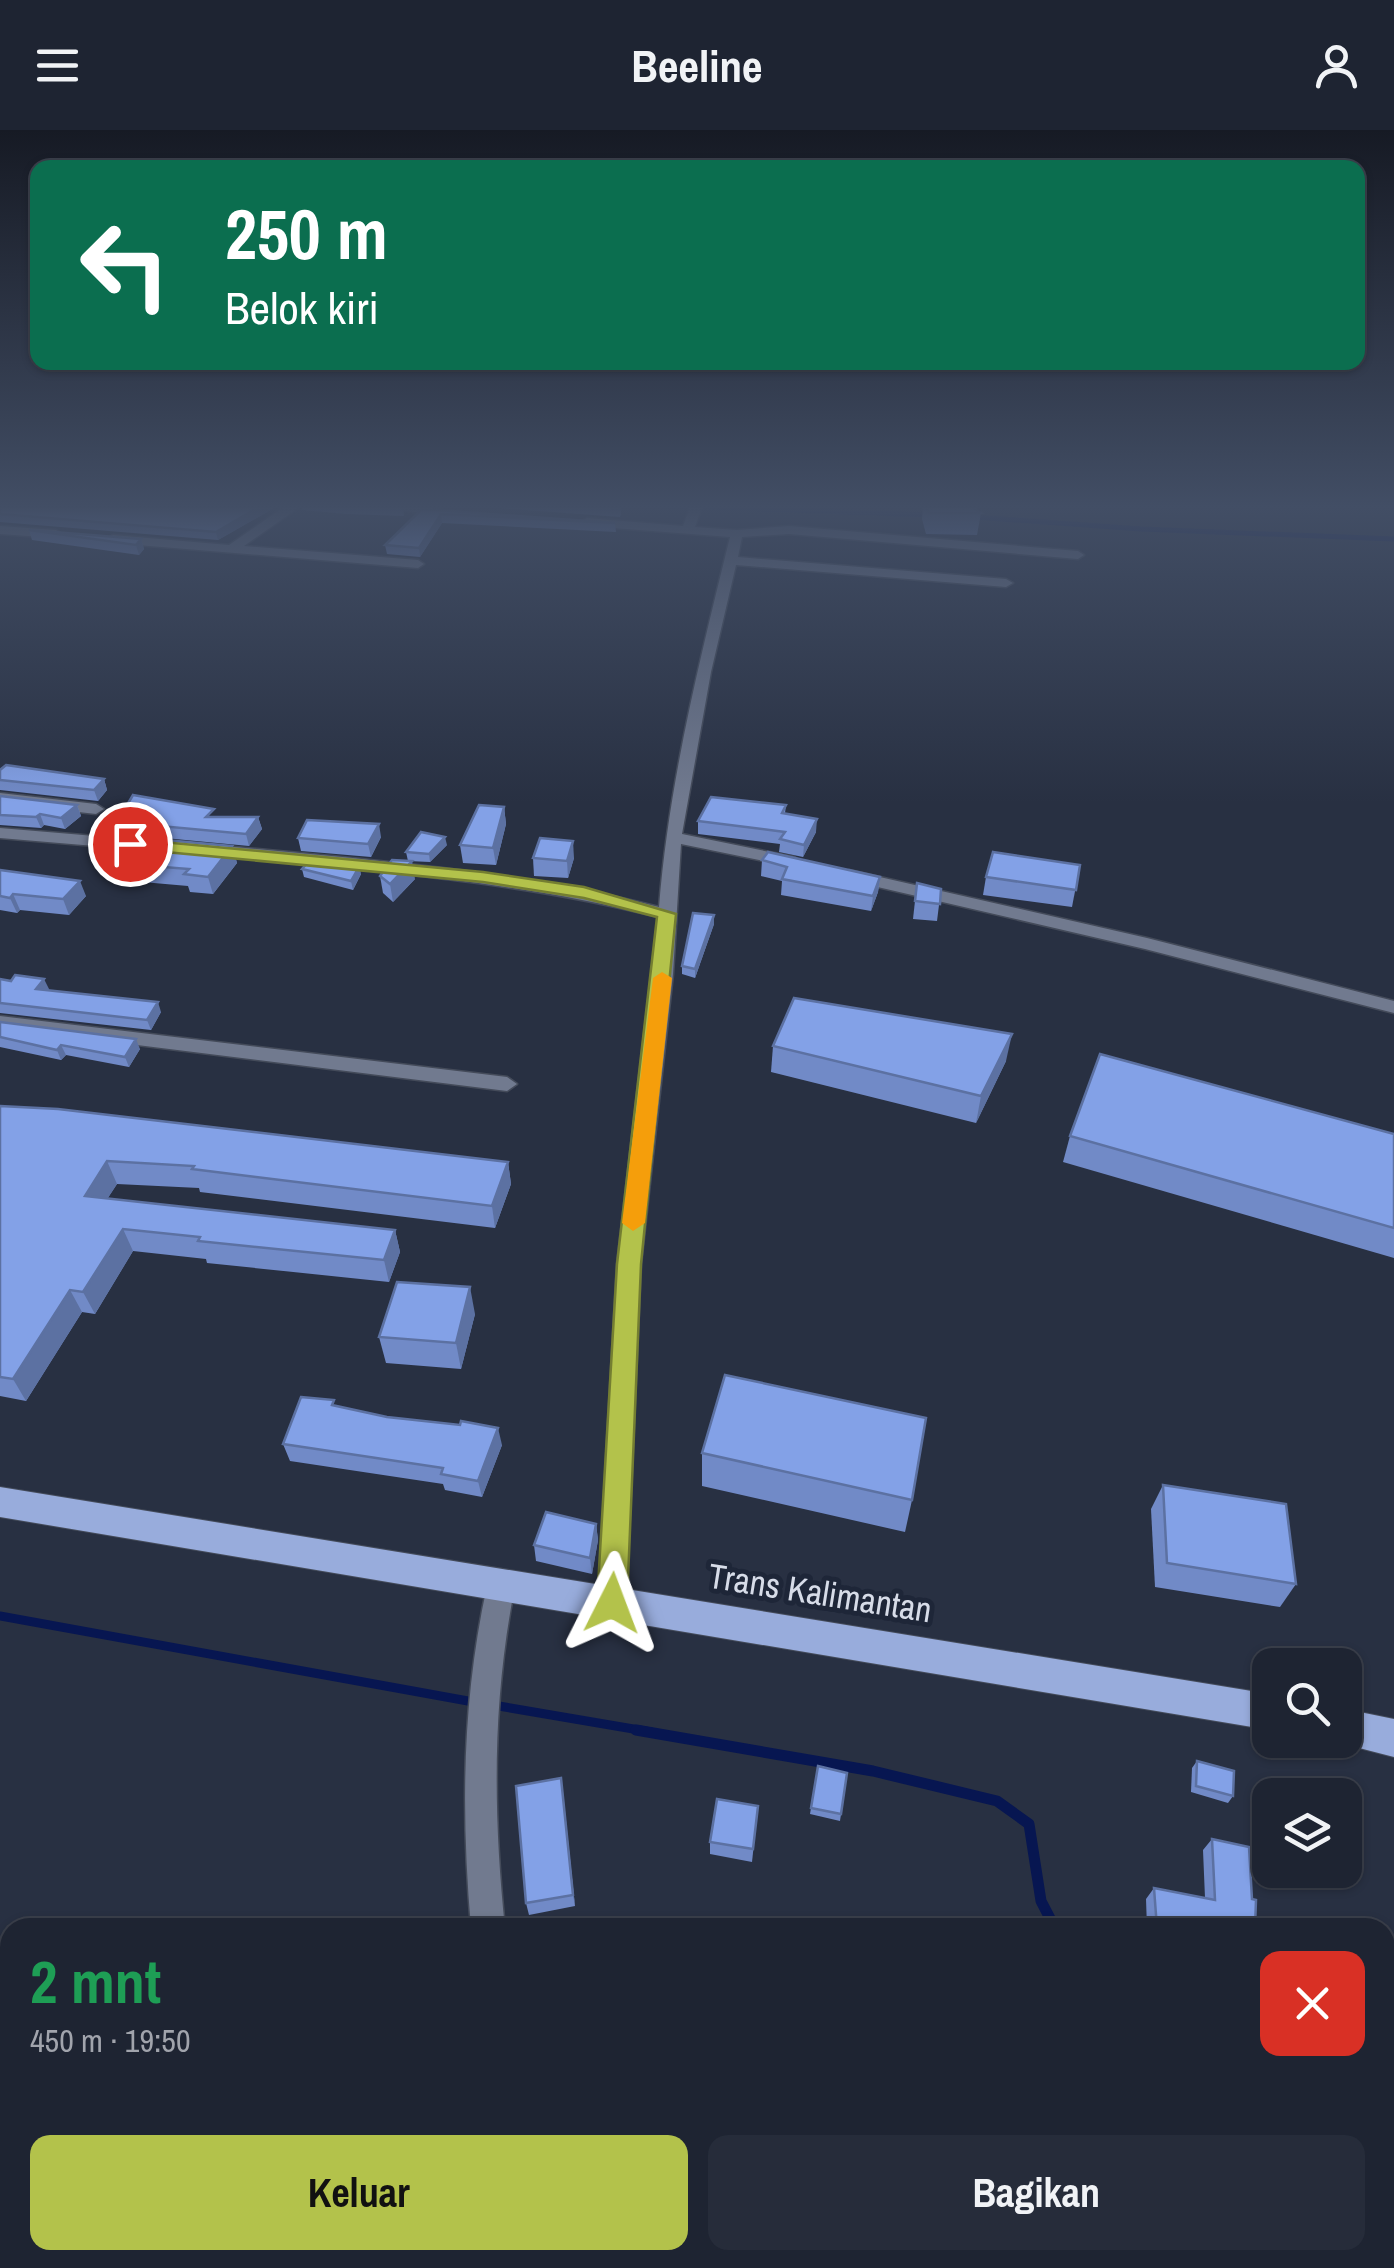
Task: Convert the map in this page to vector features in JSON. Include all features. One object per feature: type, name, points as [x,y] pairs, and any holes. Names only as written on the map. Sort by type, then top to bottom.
[{"type":"highway","name":"Trans Kalimantan","points":[[0,1502],[1252,1709]]},
{"type":"highway","points":[[1362,1731],[1394,1738]]},
{"type":"street","points":[[612,1603],[629,1264],[673,837],[704,672],[722,604]]},
{"type":"street","points":[[0,798],[96,809]]},
{"type":"street","points":[[0,833],[460,874],[584,893],[666,914]]},
{"type":"street","points":[[673,837],[1147,944],[1394,1007]]},
{"type":"street","points":[[0,1022],[507,1084]]},
{"type":"street","points":[[487,1918],[477,1820],[482,1698],[501,1586]]},
{"type":"building","points":[[6,765],[104,779],[94,790],[0,780],[0,770]]},
{"type":"building","points":[[133,795],[214,809],[206,817],[258,817],[246,834],[117,822]]},
{"type":"building","points":[[0,796],[77,805],[61,818],[0,815]]},
{"type":"building","points":[[711,797],[786,805],[782,813],[817,819],[804,845],[780,839],[785,832],[698,821]]},
{"type":"building","points":[[479,805],[504,807],[493,848],[460,845]]},
{"type":"building","points":[[307,820],[379,824],[368,844],[298,838]]},
{"type":"building","points":[[421,832],[445,837],[429,854],[406,852]]},
{"type":"building","points":[[143,838],[232,846],[208,877],[184,874],[189,869],[125,864]]},
{"type":"building","points":[[540,838],[573,841],[567,861],[533,858]]},
{"type":"building","points":[[768,852],[880,877],[873,896],[782,879],[787,867],[762,860]]},
{"type":"building","points":[[993,852],[1080,865],[1076,890],[986,877]]},
{"type":"building","points":[[392,860],[412,861],[390,884],[380,876]]},
{"type":"building","points":[[309,861],[360,865],[351,881],[302,869]]},
{"type":"building","points":[[0,870],[80,881],[63,899],[13,894],[10,898],[0,896]]},
{"type":"building","points":[[917,883],[941,889],[940,904],[915,901]]},
{"type":"building","points":[[693,913],[714,915],[695,969],[682,966]]},
{"type":"building","points":[[15,975],[44,979],[36,989],[158,1002],[147,1020],[0,1003],[0,979],[11,981]]},
{"type":"building","points":[[794,998],[1012,1034],[981,1096],[773,1046]]},
{"type":"building","points":[[0,1022],[136,1039],[125,1057],[61,1045],[57,1050],[0,1037]]},
{"type":"building","points":[[1100,1054],[1394,1134],[1394,1228],[1070,1136]]},
{"type":"building","points":[[0,1106],[58,1109],[508,1162],[492,1206],[192,1169],[194,1166],[107,1161],[85,1196],[395,1230],[384,1260],[198,1241],[200,1237],[123,1229],[83,1292],[70,1290],[13,1379],[0,1377]]},
{"type":"building","points":[[397,1282],[470,1287],[456,1343],[379,1337]]},
{"type":"building","points":[[725,1375],[926,1418],[912,1500],[702,1453]]},
{"type":"building","points":[[301,1397],[334,1400],[332,1405],[387,1417],[460,1425],[461,1421],[498,1428],[478,1481],[441,1474],[443,1468],[283,1444]]},
{"type":"building","points":[[1163,1485],[1286,1504],[1296,1584],[1167,1563]]},
{"type":"building","points":[[546,1512],[596,1524],[590,1558],[534,1545]]},
{"type":"building","points":[[1197,1761],[1234,1771],[1233,1796],[1196,1786]]},
{"type":"building","points":[[818,1766],[847,1773],[841,1814],[811,1808]]},
{"type":"building","points":[[561,1778],[573,1895],[526,1903],[516,1786]]},
{"type":"building","points":[[717,1799],[758,1806],[753,1849],[710,1842]]},
{"type":"building","points":[[1212,1839],[1249,1847],[1255,1918],[1156,1918],[1154,1888],[1215,1900]]},
{"type":"waterway","points":[[0,1616],[479,1703]]},
{"type":"waterway","points":[[493,1705],[651,1732]]},
{"type":"waterway","points":[[636,1730],[873,1771],[997,1801],[1029,1824],[1041,1901],[1050,1918]]},
{"type":"slow traffic","points":[[633,1223],[662,978]]},
{"type":"route","points":[[130,844],[483,877],[584,893],[666,914],[663,974],[629,1264],[612,1603]]}]
